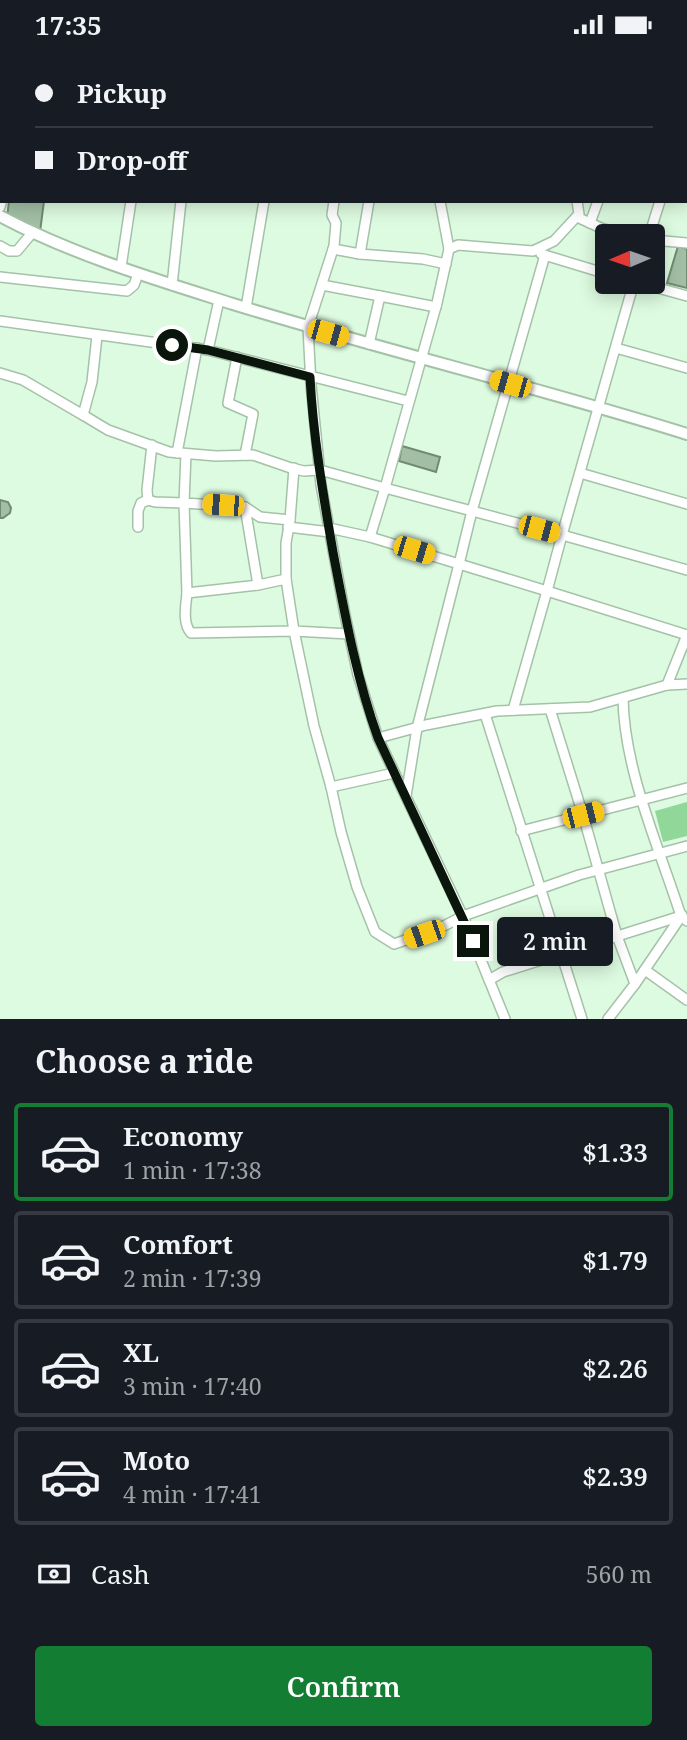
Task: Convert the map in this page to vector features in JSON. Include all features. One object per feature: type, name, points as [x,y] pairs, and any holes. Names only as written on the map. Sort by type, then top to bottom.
[{"type":"main road","points":[[0,216],[32,233],[138,274],[219,300],[687,434]]},
{"type":"street","points":[[121,267],[131,203]]},
{"type":"street","points":[[172,285],[181,203]]},
{"type":"street","points":[[246,308],[264,203]]},
{"type":"street","points":[[334,203],[332,215],[336,223],[333,249],[308,327],[310,377],[320,470],[349,633],[366,703],[378,738],[463,916],[505,1019]]},
{"type":"street","points":[[360,254],[369,203]]},
{"type":"street","points":[[370,537],[446,264],[449,249],[440,203]]},
{"type":"street","points":[[533,251],[554,241],[577,217],[577,203]]},
{"type":"street","points":[[590,223],[597,203]]},
{"type":"street","points":[[653,224],[659,203]]},
{"type":"street","points":[[577,217],[595,225]]},
{"type":"street","points":[[0,246],[9,251],[18,251],[32,233]]},
{"type":"street","points":[[665,241],[687,243]]},
{"type":"street","points":[[449,249],[458,245],[533,251],[595,270]]},
{"type":"street","points":[[333,249],[446,264]]},
{"type":"street","points":[[406,796],[417,727],[458,564],[545,255]]},
{"type":"street","points":[[0,277],[127,291],[134,285],[138,274]]},
{"type":"street","points":[[322,285],[436,307]]},
{"type":"street","points":[[665,290],[687,296]]},
{"type":"street","points":[[513,711],[632,294]]},
{"type":"street","points":[[369,344],[380,296]]},
{"type":"street","points":[[208,350],[219,300]]},
{"type":"street","points":[[0,321],[208,350],[408,401]]},
{"type":"street","points":[[83,415],[92,382],[97,336]]},
{"type":"street","points":[[197,348],[181,454],[187,628],[191,632],[349,633]]},
{"type":"street","points":[[617,348],[687,368]]},
{"type":"street","points":[[237,358],[228,403],[253,414],[245,455]]},
{"type":"street","points":[[0,373],[23,380],[108,430],[181,454],[253,455],[294,468],[320,470],[687,570]]},
{"type":"street","points":[[149,500],[146,491],[152,445]]},
{"type":"street","points":[[294,468],[286,579],[295,631],[314,726],[344,843],[357,887],[375,932],[394,944],[540,889],[687,846]]},
{"type":"street","points":[[580,473],[687,504]]},
{"type":"street","points":[[138,527],[141,503],[149,500],[245,506],[260,517],[370,537],[687,635],[667,685]]},
{"type":"street","points":[[245,506],[258,585]]},
{"type":"street","points":[[187,593],[286,579]]},
{"type":"street","points":[[378,738],[417,727],[485,714],[590,707],[667,685],[687,684]]},
{"type":"street","points":[[623,698],[623,721],[632,769],[685,917]]},
{"type":"street","points":[[550,709],[617,936],[635,984]]},
{"type":"street","points":[[485,714],[582,1019]]},
{"type":"street","points":[[331,787],[394,773]]},
{"type":"street","points":[[521,831],[687,788]]},
{"type":"street","points":[[489,980],[503,972],[685,917]]},
{"type":"street","points":[[608,1019],[685,917]]},
{"type":"street","points":[[645,970],[687,1000]]},
{"type":"green space","points":[[687,802],[687,836],[663,842],[655,811]]},
{"type":"building","points":[[9,203],[44,203],[40,232],[7,218]]},
{"type":"building","points":[[678,246],[687,249],[687,288],[667,283]]},
{"type":"building","points":[[402,446],[440,457],[436,472],[399,461]]},
{"type":"building","points":[[0,500],[8,502],[11,508],[10,513],[3,518],[0,518]]},
{"type":"route","points":[[172,345],[208,350],[310,377],[321,485],[345,615],[366,703],[378,738],[466,921],[473,941]]}]
